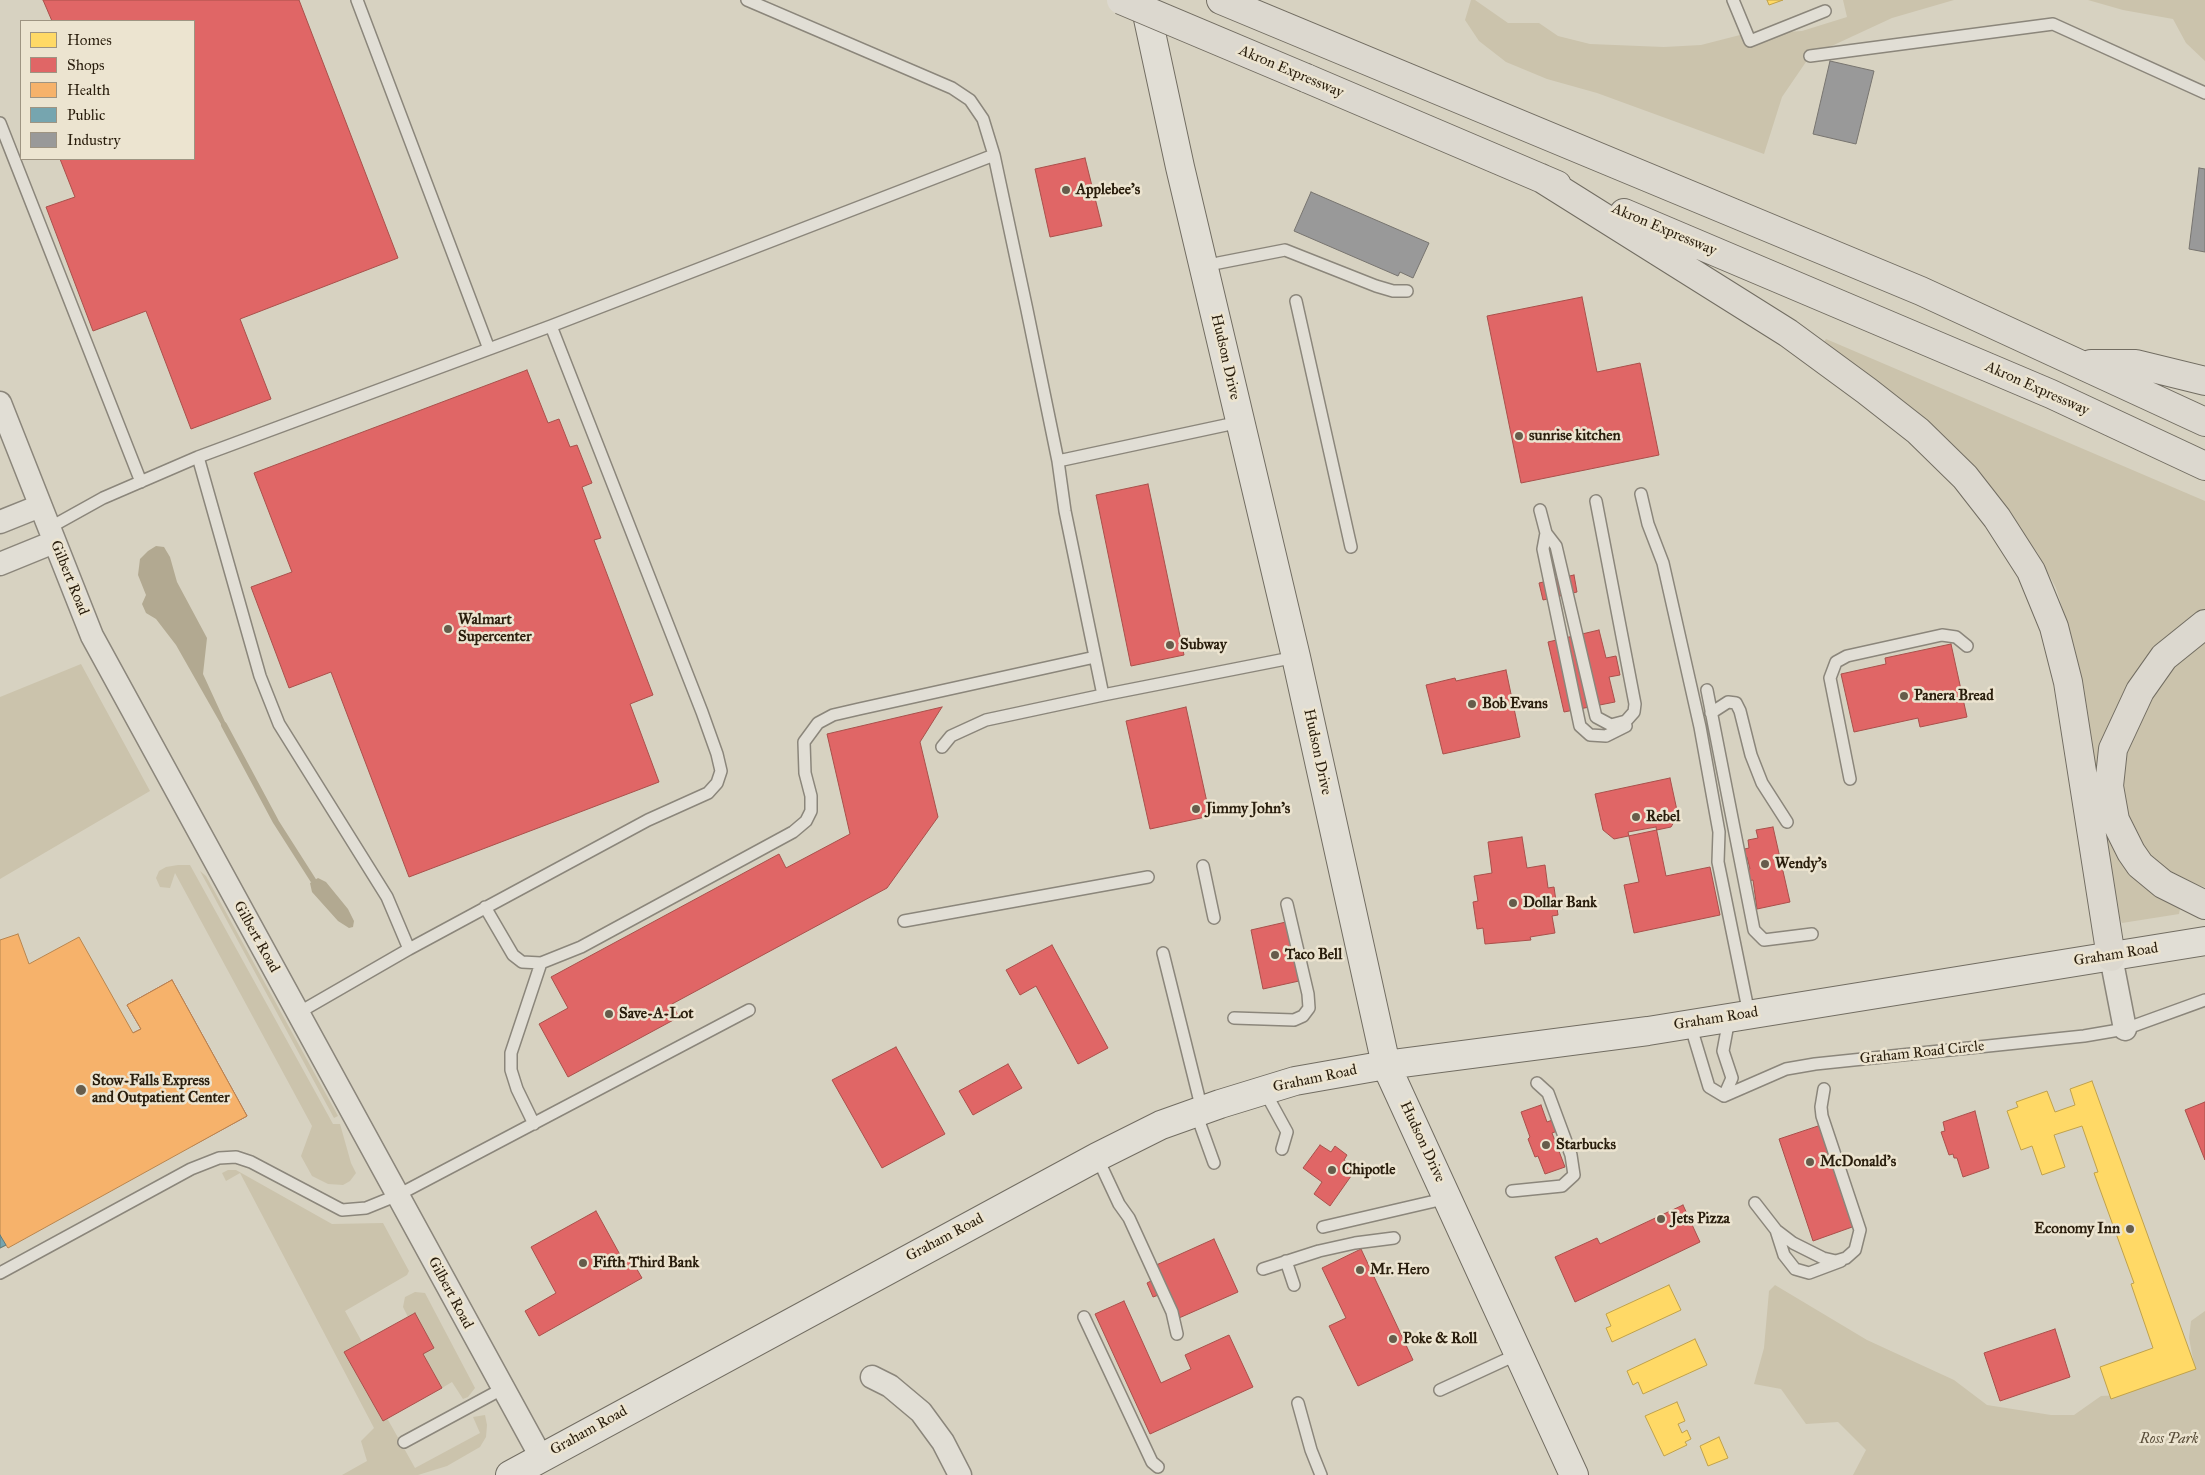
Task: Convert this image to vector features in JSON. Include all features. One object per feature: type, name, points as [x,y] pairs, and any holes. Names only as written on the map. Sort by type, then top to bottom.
[{"type":"highway","name":"Akron Expressway","points":[[1120,0],[2051,394],[2205,466]]},
{"type":"highway","points":[[1221,0],[1912,287],[2205,422]]},
{"type":"highway","points":[[1541,178],[1788,333],[1867,391],[1918,431],[1965,477],[1997,518],[2031,572],[2054,628],[2068,682],[2111,957]]},
{"type":"highway","points":[[2082,364],[2136,364],[2205,380]]},
{"type":"highway","points":[[2205,624],[2164,657],[2140,690],[2113,749],[2109,768],[2109,786],[2115,820],[2130,852],[2140,865],[2163,884],[2205,905]]},
{"type":"main road","name":"Hudson Drive","points":[[1144,0],[1203,266],[1296,658],[1386,1065],[1574,1475]]},
{"type":"main road","name":"Graham Road","points":[[510,1475],[1097,1157],[1161,1125],[1264,1090],[1295,1082],[1386,1065],[1690,1024],[2205,941]]},
{"type":"street","name":"Gilbert Road","points":[[0,403],[76,598],[104,658],[541,1457]]},
{"type":"street","points":[[0,522],[40,506]]},
{"type":"street","points":[[0,564],[52,535]]},
{"type":"street","points":[[2111,957],[2125,1028]]},
{"type":"street","points":[[872,1377],[890,1386],[921,1412],[943,1442],[960,1475]]},
{"type":"lane","points":[[357,0],[489,349]]},
{"type":"lane","points":[[747,0],[952,88],[970,100],[983,119],[994,155],[1058,461],[1065,511],[1103,694]]},
{"type":"lane","points":[[1732,0],[1750,41],[1825,11]]},
{"type":"lane","points":[[1810,56],[2053,24],[2205,93]]},
{"type":"lane","points":[[0,123],[141,482]]},
{"type":"lane","points":[[52,535],[103,498],[198,457],[551,326],[994,155]]},
{"type":"lane","points":[[1203,266],[1285,250],[1376,286],[1393,291],[1407,291]]},
{"type":"lane","points":[[1296,301],[1351,547]]},
{"type":"lane","points":[[298,1013],[485,907],[648,820],[708,793],[717,783],[721,771],[717,754],[551,326]]},
{"type":"lane","points":[[1058,461],[1240,422]]},
{"type":"lane","points":[[198,457],[260,676],[279,724],[387,897],[409,949]]},
{"type":"lane","points":[[1641,494],[1648,524],[1663,563],[1700,728],[1719,832],[1718,862],[1739,1016],[1723,1051],[1732,1078],[1724,1096],[1709,1087],[1690,1024]]},
{"type":"lane","points":[[1546,533],[1543,549],[1580,726],[1590,735],[1606,736],[1623,729],[1632,721],[1635,704],[1596,501]]},
{"type":"lane","points":[[1540,510],[1546,533],[1556,546],[1596,717],[1610,726],[1626,721],[1634,712]]},
{"type":"lane","points":[[1850,779],[1830,678],[1836,662],[1848,656],[1942,635],[1956,637],[1967,646]]},
{"type":"lane","points":[[485,907],[512,955],[522,962],[541,963],[581,946],[793,832],[806,821],[812,811],[804,774],[804,742],[818,723],[833,715],[859,708],[1095,657]]},
{"type":"lane","points":[[942,747],[951,736],[986,720],[1103,694],[1296,658]]},
{"type":"lane","points":[[1707,690],[1754,930],[1757,936],[1764,940],[1812,934]]},
{"type":"lane","points":[[1711,713],[1728,702],[1736,703],[1740,711],[1751,755],[1762,784],[1787,822]]},
{"type":"lane","points":[[1203,866],[1214,918]]},
{"type":"lane","points":[[904,922],[1148,877]]},
{"type":"lane","points":[[1234,1018],[1294,1020],[1303,1016],[1309,1008],[1308,994],[1288,904]]},
{"type":"lane","points":[[1163,953],[1199,1111],[1214,1163]]},
{"type":"lane","points":[[534,1124],[517,1089],[511,1070],[511,1053],[541,963]]},
{"type":"lane","name":"Graham Road Circle","points":[[1724,1096],[1786,1069],[1815,1064],[2084,1036],[2125,1028],[2205,1000]]},
{"type":"lane","points":[[0,1273],[191,1169],[219,1158],[236,1157],[251,1162],[342,1210],[366,1208],[398,1195],[749,1010]]},
{"type":"lane","points":[[1512,1191],[1562,1186],[1574,1175],[1571,1155],[1548,1093],[1537,1083]]},
{"type":"lane","points":[[1776,1230],[1789,1264],[1801,1272],[1820,1271],[1846,1258],[1854,1250],[1860,1230],[1822,1116],[1821,1107],[1824,1089]]},
{"type":"lane","points":[[1264,1090],[1287,1132],[1282,1149]]},
{"type":"lane","points":[[1097,1157],[1119,1204],[1129,1218],[1172,1312],[1177,1334]]},
{"type":"lane","points":[[1323,1227],[1448,1198]]},
{"type":"lane","points":[[1755,1204],[1776,1230],[1793,1243],[1823,1258],[1836,1260],[1846,1258]]},
{"type":"lane","points":[[1263,1269],[1319,1250],[1355,1242],[1394,1238]]},
{"type":"lane","points":[[1286,1262],[1294,1284]]},
{"type":"lane","points":[[1084,1317],[1152,1462],[1158,1467]]},
{"type":"lane","points":[[1440,1390],[1519,1353]]},
{"type":"lane","points":[[404,1442],[502,1388]]},
{"type":"lane","points":[[1298,1403],[1311,1450],[1321,1475]]},
{"type":"green space","points":[[1471,0],[1475,0],[1508,23],[1539,23],[1558,36],[1590,44],[1664,47],[1701,45],[1740,35],[1802,31],[1847,17],[1843,0],[1954,0],[1892,18],[1810,56],[1782,97],[1764,154],[1597,93],[1547,79],[1506,62],[1479,41],[1465,20]]},
{"type":"green space","points":[[2088,0],[2205,0],[2205,61],[2186,43],[2173,19],[2123,10]]},
{"type":"green space","points":[[1826,339],[2205,501],[2205,611],[2153,651],[2100,795],[2181,904],[2179,914],[2122,923],[2115,908],[2073,642],[2056,588],[2037,552],[2005,512],[1824,342]]},
{"type":"green space","points":[[2205,635],[2205,887],[2180,882],[2157,869],[2125,825],[2114,767],[2158,680]]},
{"type":"green space","points":[[81,664],[150,791],[0,879],[0,697]]},
{"type":"green space","points":[[190,865],[333,1124],[340,1124],[351,1163],[356,1173],[350,1181],[343,1185],[328,1184],[312,1176],[301,1156],[312,1126],[175,873],[170,888],[160,887],[156,878],[159,871],[166,867]]},
{"type":"green space","points":[[200,871],[206,876],[338,1116],[334,1118]]},
{"type":"green space","points":[[228,1170],[236,1170],[332,1224],[383,1223],[409,1271],[407,1275],[345,1311],[362,1342],[345,1352],[382,1420],[387,1418],[415,1468],[480,1433],[473,1417],[485,1415],[487,1425],[486,1437],[480,1447],[447,1466],[418,1475],[342,1475],[367,1461],[361,1441],[374,1428],[240,1173],[226,1181],[222,1173]]},
{"type":"green space","name":"Ross Park","points":[[1775,1285],[1867,1340],[1954,1380],[1987,1405],[2051,1415],[2074,1415],[2101,1396],[2122,1395],[2195,1369],[2189,1338],[2191,1321],[2205,1311],[2205,1475],[1853,1475],[1866,1450],[1838,1422],[1806,1424],[1781,1389],[1754,1384],[1764,1348],[1769,1291]]},
{"type":"green space","points":[[415,1292],[425,1293],[475,1388],[468,1397],[463,1399],[452,1382],[442,1388],[423,1354],[434,1348],[415,1313],[408,1317],[403,1307],[405,1297]]},
{"type":"shaded area","points":[[156,546],[164,547],[170,557],[177,582],[207,638],[203,674],[226,724],[222,726],[176,645],[156,619],[146,613],[142,604],[146,595],[138,575],[140,559]]},
{"type":"shaded area","points":[[318,878],[326,882],[348,909],[354,921],[353,927],[349,928],[338,921],[312,892],[310,883]]},
{"type":"building: Homes","points":[[1767,0],[1783,0],[1769,5]]},
{"type":"building: Homes","name":"Economy Inn","points":[[2092,1081],[2196,1369],[2111,1399],[2100,1367],[2153,1348],[2131,1284],[2134,1283],[2094,1173],[2098,1172],[2082,1126],[2054,1135],[2065,1167],[2042,1175],[2032,1146],[2021,1150],[2007,1111],[2018,1107],[2016,1102],[2047,1091],[2055,1112],[2075,1105],[2070,1089]]},
{"type":"building: Homes","points":[[1669,1285],[1681,1310],[1612,1342],[1606,1328],[1611,1326],[1606,1314]]},
{"type":"building: Homes","points":[[1695,1339],[1707,1365],[1643,1394],[1638,1382],[1633,1385],[1627,1371]]},
{"type":"building: Homes","points":[[1677,1402],[1685,1421],[1678,1424],[1682,1433],[1687,1430],[1691,1439],[1685,1442],[1687,1445],[1664,1456],[1645,1416]]},
{"type":"building: Homes","points":[[1719,1437],[1728,1458],[1708,1466],[1700,1446]]},
{"type":"building: Shops","points":[[43,0],[299,0],[398,258],[240,319],[271,399],[191,429],[146,311],[93,331],[46,207],[75,197],[60,160],[195,160],[195,20],[52,20]]},
{"type":"building: Shops","name":"Applebee's","points":[[1085,158],[1102,226],[1050,237],[1035,169]]},
{"type":"building: Shops","points":[[1582,297],[1597,372],[1640,363],[1659,455],[1521,483],[1487,316]]},
{"type":"building: Shops","name":"Walmart Supercenter","points":[[527,370],[548,423],[559,419],[570,447],[577,445],[592,483],[582,487],[601,538],[594,540],[653,695],[630,704],[659,782],[409,877],[331,672],[289,688],[251,587],[292,572],[254,473]]},
{"type":"building: Shops","points":[[1148,484],[1184,655],[1131,666],[1096,495]]},
{"type":"building: Shops","points":[[1574,575],[1577,592],[1543,600],[1539,583]]},
{"type":"building: Shops","points":[[1599,630],[1606,658],[1616,656],[1620,675],[1609,677],[1615,702],[1564,712],[1548,642]]},
{"type":"building: Shops","name":"Panera Bread","points":[[1951,644],[1967,717],[1920,727],[1918,718],[1854,732],[1841,674],[1886,664],[1885,658]]},
{"type":"building: Shops","name":"Bob Evans","points":[[1506,670],[1520,737],[1443,754],[1426,685],[1455,678],[1456,681]]},
{"type":"building: Shops","points":[[942,707],[920,742],[938,817],[887,888],[672,1004],[679,1017],[568,1077],[539,1024],[568,1008],[551,977],[779,854],[786,868],[850,834],[827,734]]},
{"type":"building: Shops","points":[[1186,707],[1210,816],[1150,829],[1126,721]]},
{"type":"building: Shops","points":[[1670,778],[1678,815],[1671,827],[1614,839],[1603,830],[1595,794]]},
{"type":"building: Shops","points":[[1656,827],[1666,876],[1710,867],[1720,915],[1634,933],[1624,885],[1639,882],[1628,832]]},
{"type":"building: Shops","name":"Wendy's","points":[[1773,827],[1790,902],[1757,909],[1753,880],[1748,881],[1746,870],[1750,869],[1747,857],[1742,858],[1740,850],[1749,848],[1748,840],[1758,838],[1756,830]]},
{"type":"building: Shops","points":[[1522,837],[1527,868],[1545,865],[1548,888],[1554,887],[1558,915],[1552,916],[1555,933],[1530,937],[1531,940],[1485,944],[1483,928],[1477,929],[1473,902],[1478,901],[1474,876],[1492,873],[1488,842]]},
{"type":"building: Shops","name":"Taco Bell","points":[[1286,922],[1299,981],[1263,989],[1251,930]]},
{"type":"building: Shops","points":[[1052,945],[1108,1048],[1078,1064],[1036,986],[1020,995],[1006,970]]},
{"type":"building: Shops","points":[[172,980],[247,1116],[192,1146],[133,1033],[141,1029],[127,1005]]},
{"type":"building: Shops","points":[[896,1047],[945,1134],[882,1168],[832,1080]]},
{"type":"building: Shops","points":[[1008,1064],[1022,1088],[973,1115],[959,1091]]},
{"type":"building: Shops","points":[[2205,1102],[2205,1160],[2185,1110]]},
{"type":"building: Shops","points":[[1541,1105],[1547,1122],[1555,1119],[1560,1130],[1552,1133],[1565,1167],[1545,1174],[1538,1156],[1535,1157],[1528,1139],[1530,1137],[1521,1112]]},
{"type":"building: Shops","points":[[1975,1111],[1989,1168],[1963,1177],[1957,1158],[1954,1158],[1953,1154],[1949,1155],[1941,1132],[1945,1131],[1943,1122]]},
{"type":"building: Shops","name":"McDonald's","points":[[1821,1125],[1855,1226],[1813,1241],[1779,1139]]},
{"type":"building: Shops","points":[[1320,1145],[1331,1152],[1335,1146],[1347,1155],[1344,1160],[1356,1169],[1330,1206],[1314,1194],[1322,1182],[1303,1168]]},
{"type":"building: Shops","points":[[1683,1205],[1700,1242],[1575,1302],[1555,1257],[1597,1238],[1600,1244]]},
{"type":"building: Shops","points":[[596,1211],[624,1262],[631,1259],[642,1278],[539,1336],[525,1311],[556,1293],[531,1247]]},
{"type":"building: Shops","points":[[1214,1239],[1238,1292],[1179,1318],[1167,1292],[1153,1297],[1147,1283],[1159,1277],[1154,1266]]},
{"type":"building: Shops","points":[[1361,1249],[1413,1360],[1358,1386],[1329,1326],[1346,1318],[1322,1268]]},
{"type":"building: Shops","points":[[1124,1301],[1161,1383],[1191,1369],[1185,1355],[1229,1335],[1253,1387],[1150,1434],[1095,1314]]},
{"type":"building: Shops","points":[[415,1313],[434,1348],[423,1354],[442,1388],[383,1421],[344,1352]]},
{"type":"building: Shops","points":[[2055,1329],[2070,1377],[2000,1401],[1984,1353]]},
{"type":"building: Health","name":"Stow-Falls Express and Outpatient Center","points":[[18,934],[29,964],[79,937],[133,1033],[141,1029],[127,1005],[172,980],[247,1116],[8,1248],[6,1245],[0,1248],[0,940]]},
{"type":"building: Public","points":[[0,1235],[6,1245],[0,1248]]},
{"type":"building: Industry","points":[[1830,61],[1874,71],[1856,144],[1813,134]]},
{"type":"building: Industry","points":[[2199,168],[2205,169],[2205,252],[2189,249]]},
{"type":"building: Industry","points":[[1311,192],[1429,243],[1413,278],[1400,272],[1398,276],[1294,231]]},
{"type":"waterway","points":[[224,725],[276,822],[313,880]]},
{"type":"place","name":"Applebee's","points":[[1066,190]]},
{"type":"place","name":"sunrise kitchen","points":[[1519,436]]},
{"type":"place","name":"Walmart Supercenter","points":[[448,629]]},
{"type":"place","name":"Subway","points":[[1170,645]]},
{"type":"place","name":"Panera Bread","points":[[1904,696]]},
{"type":"place","name":"Bob Evans","points":[[1472,704]]},
{"type":"place","name":"Jimmy John's","points":[[1196,809]]},
{"type":"place","name":"Rebel","points":[[1636,817]]},
{"type":"place","name":"Wendy's","points":[[1765,864]]},
{"type":"place","name":"Dollar Bank","points":[[1513,903]]},
{"type":"place","name":"Taco Bell","points":[[1275,955]]},
{"type":"place","name":"Save-A-Lot","points":[[609,1014]]},
{"type":"place","name":"Stow-Falls Express and Outpatient Center","points":[[81,1090]]},
{"type":"place","name":"Starbucks","points":[[1546,1145]]},
{"type":"place","name":"McDonald's","points":[[1810,1162]]},
{"type":"place","name":"Chipotle","points":[[1332,1170]]},
{"type":"place","name":"Jets Pizza","points":[[1661,1219]]},
{"type":"place","name":"Economy Inn","points":[[2130,1229]]},
{"type":"place","name":"Fifth Third Bank","points":[[583,1263]]},
{"type":"place","name":"Mr. Hero","points":[[1360,1270]]},
{"type":"place","name":"Poke & Roll","points":[[1393,1339]]}]
